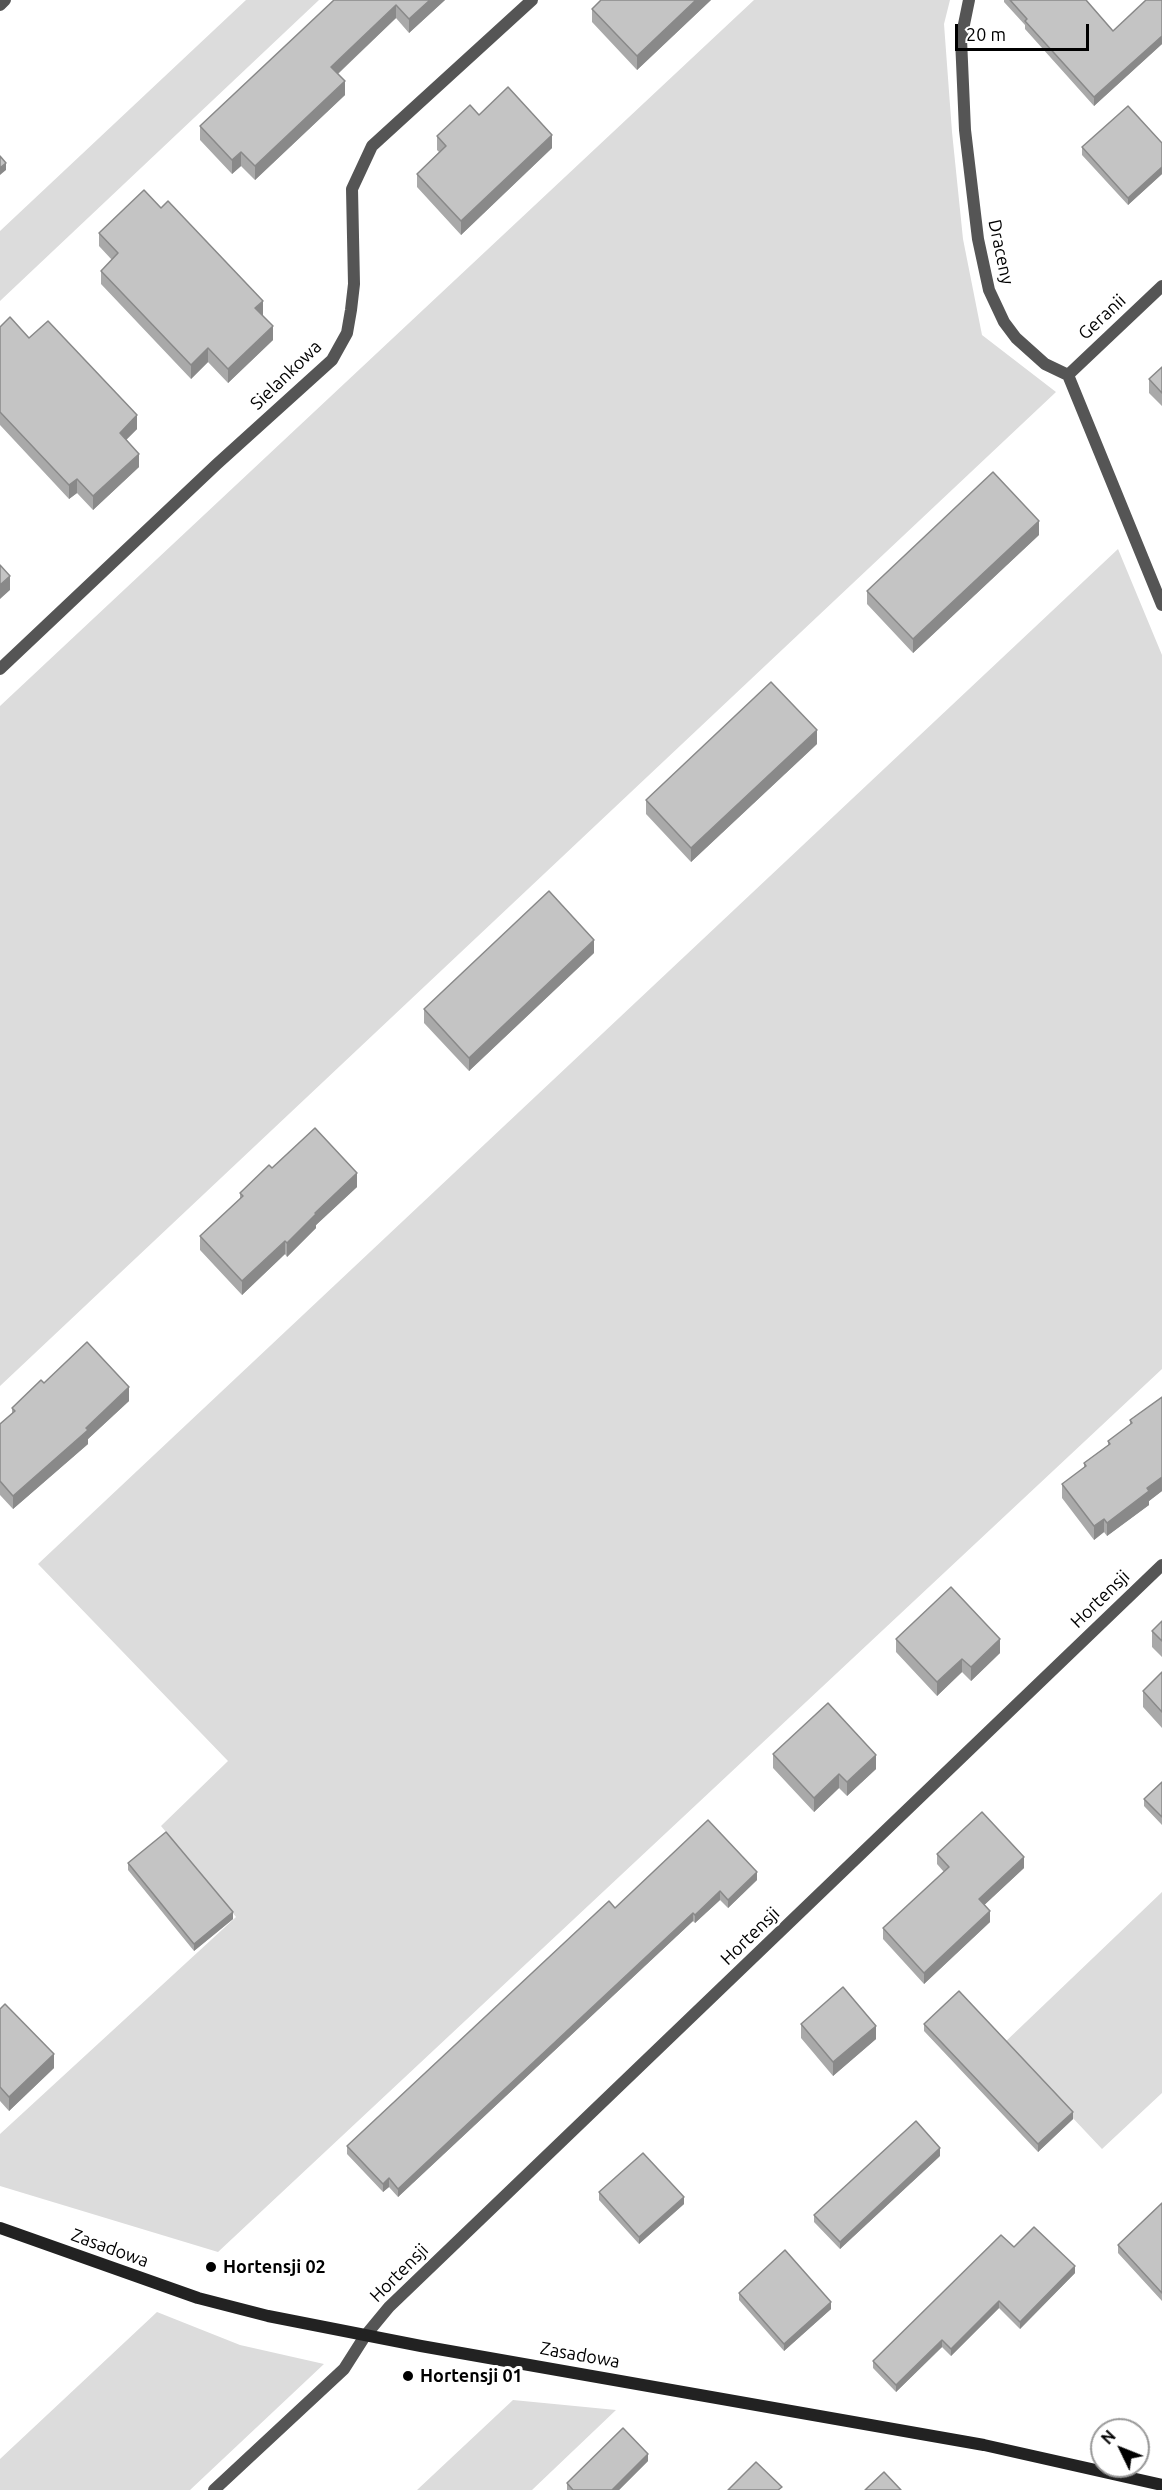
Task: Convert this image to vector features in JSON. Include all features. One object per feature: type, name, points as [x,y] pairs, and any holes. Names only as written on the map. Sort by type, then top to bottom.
[{"type":"street","points":[[0,5],[5,0]]},
{"type":"street","name":"Sielankowa","points":[[0,669],[217,464],[332,360],[347,333],[351,310],[354,284],[352,189],[372,146],[532,0]]},
{"type":"street","name":"Draceny","points":[[969,0],[961,39],[965,130],[978,239],[989,290],[1004,322],[1016,339],[1045,364],[1068,375]]},
{"type":"street","name":"Geranii","points":[[1068,375],[1162,286]]},
{"type":"street","points":[[1068,375],[1162,605]]},
{"type":"street","name":"Hortensji","points":[[214,2490],[344,2369],[365,2336],[388,2307],[1162,1565]]},
{"type":"street","name":"Zasadowa","points":[[0,2228],[198,2298],[365,2336],[984,2445],[1162,2485]]},
{"type":"shaded area","points":[[246,0],[319,0],[0,301],[0,231]]},
{"type":"shaded area","points":[[754,0],[950,0],[944,24],[952,132],[963,239],[982,335],[1056,392],[0,1386],[0,706]]},
{"type":"shaded area","points":[[1118,549],[1162,655],[1162,1369],[218,2252],[0,2186],[0,2134],[236,1917],[161,1826],[228,1761],[38,1564]]},
{"type":"shaded area","points":[[1162,1892],[1162,2093],[1102,2149],[1003,2044]]},
{"type":"shaded area","points":[[157,2312],[240,2345],[324,2364],[190,2490],[0,2490],[0,2459]]},
{"type":"shaded area","points":[[513,2400],[616,2410],[532,2490],[417,2490]]},
{"type":"building","points":[[334,0],[430,0],[409,19],[396,5],[331,67],[345,81],[255,166],[241,152],[232,160],[200,126]]},
{"type":"building","points":[[601,0],[696,0],[637,56],[592,9]]},
{"type":"building","points":[[1010,0],[1086,0],[1113,31],[1146,0],[1162,0],[1162,36],[1094,97],[1025,21],[1027,19]]},
{"type":"building","points":[[508,87],[552,135],[461,221],[417,174],[446,146],[437,136],[470,105],[479,115]]},
{"type":"building","points":[[1128,106],[1162,143],[1162,167],[1128,198],[1082,147]]},
{"type":"building","points":[[0,156],[6,163],[0,168]]},
{"type":"building","points":[[144,190],[161,208],[168,201],[263,301],[255,308],[273,326],[228,369],[208,348],[191,365],[101,271],[118,253],[99,233]]},
{"type":"building","points":[[10,317],[29,338],[48,321],[137,415],[120,433],[139,454],[93,496],[77,479],[69,485],[0,412],[0,327]]},
{"type":"building","points":[[1162,367],[1162,393],[1149,379]]},
{"type":"building","points":[[993,472],[1039,521],[913,639],[867,591]]},
{"type":"building","points":[[0,565],[10,576],[0,585]]},
{"type":"building","points":[[771,682],[817,730],[691,848],[646,800]]},
{"type":"building","points":[[549,891],[594,940],[469,1058],[424,1009]]},
{"type":"building","points":[[315,1128],[357,1173],[287,1243],[285,1241],[242,1281],[200,1236],[243,1196],[240,1193],[269,1165],[272,1168]]},
{"type":"building","points":[[87,1342],[129,1387],[86,1428],[88,1430],[13,1496],[0,1481],[0,1424],[15,1411],[12,1408],[41,1380],[44,1383]]},
{"type":"building","points":[[1162,1397],[1162,1477],[1147,1488],[1149,1491],[1107,1523],[1104,1519],[1094,1526],[1062,1484],[1086,1466],[1084,1463],[1110,1444],[1108,1441],[1132,1423],[1130,1420]]},
{"type":"building","points":[[951,1587],[1000,1639],[971,1667],[962,1659],[937,1682],[896,1639]]},
{"type":"building","points":[[1162,1621],[1162,1641],[1152,1631]]},
{"type":"building","points":[[1162,1672],[1162,1712],[1143,1691]]},
{"type":"building","points":[[828,1703],[876,1755],[847,1782],[839,1774],[814,1798],[773,1754]]},
{"type":"building","points":[[1162,1782],[1162,1817],[1144,1799]]},
{"type":"building","points":[[982,1812],[1024,1857],[979,1899],[990,1911],[924,1973],[883,1928],[949,1867],[937,1854]]},
{"type":"building","points":[[708,1820],[757,1872],[728,1900],[720,1891],[695,1915],[693,1913],[398,2189],[389,2178],[383,2184],[347,2146],[609,1901],[615,1908]]},
{"type":"building","points":[[166,1832],[233,1912],[194,1944],[128,1863]]},
{"type":"building","points":[[843,1987],[876,2026],[833,2062],[801,2024]]},
{"type":"building","points":[[959,1991],[1073,2112],[1038,2144],[924,2024]]},
{"type":"building","points":[[5,2004],[54,2054],[9,2097],[0,2087],[0,2009]]},
{"type":"building","points":[[916,2121],[940,2148],[840,2242],[814,2215]]},
{"type":"building","points":[[643,2153],[684,2197],[639,2237],[599,2192]]},
{"type":"building","points":[[1162,2203],[1162,2293],[1118,2245]]},
{"type":"building","points":[[1034,2227],[1075,2266],[1020,2322],[999,2301],[951,2349],[942,2340],[896,2385],[873,2361],[1001,2235],[1014,2247]]},
{"type":"building","points":[[785,2250],[831,2302],[784,2344],[739,2293]]},
{"type":"building","points":[[623,2428],[648,2454],[612,2490],[573,2490],[567,2483]]},
{"type":"building","points":[[756,2462],[782,2487],[778,2490],[728,2490]]},
{"type":"building","points":[[884,2472],[901,2490],[865,2490]]},
{"type":"place","name":"Hortensji 02","points":[[211,2267]]},
{"type":"place","name":"Hortensji 01","points":[[408,2376]]}]
